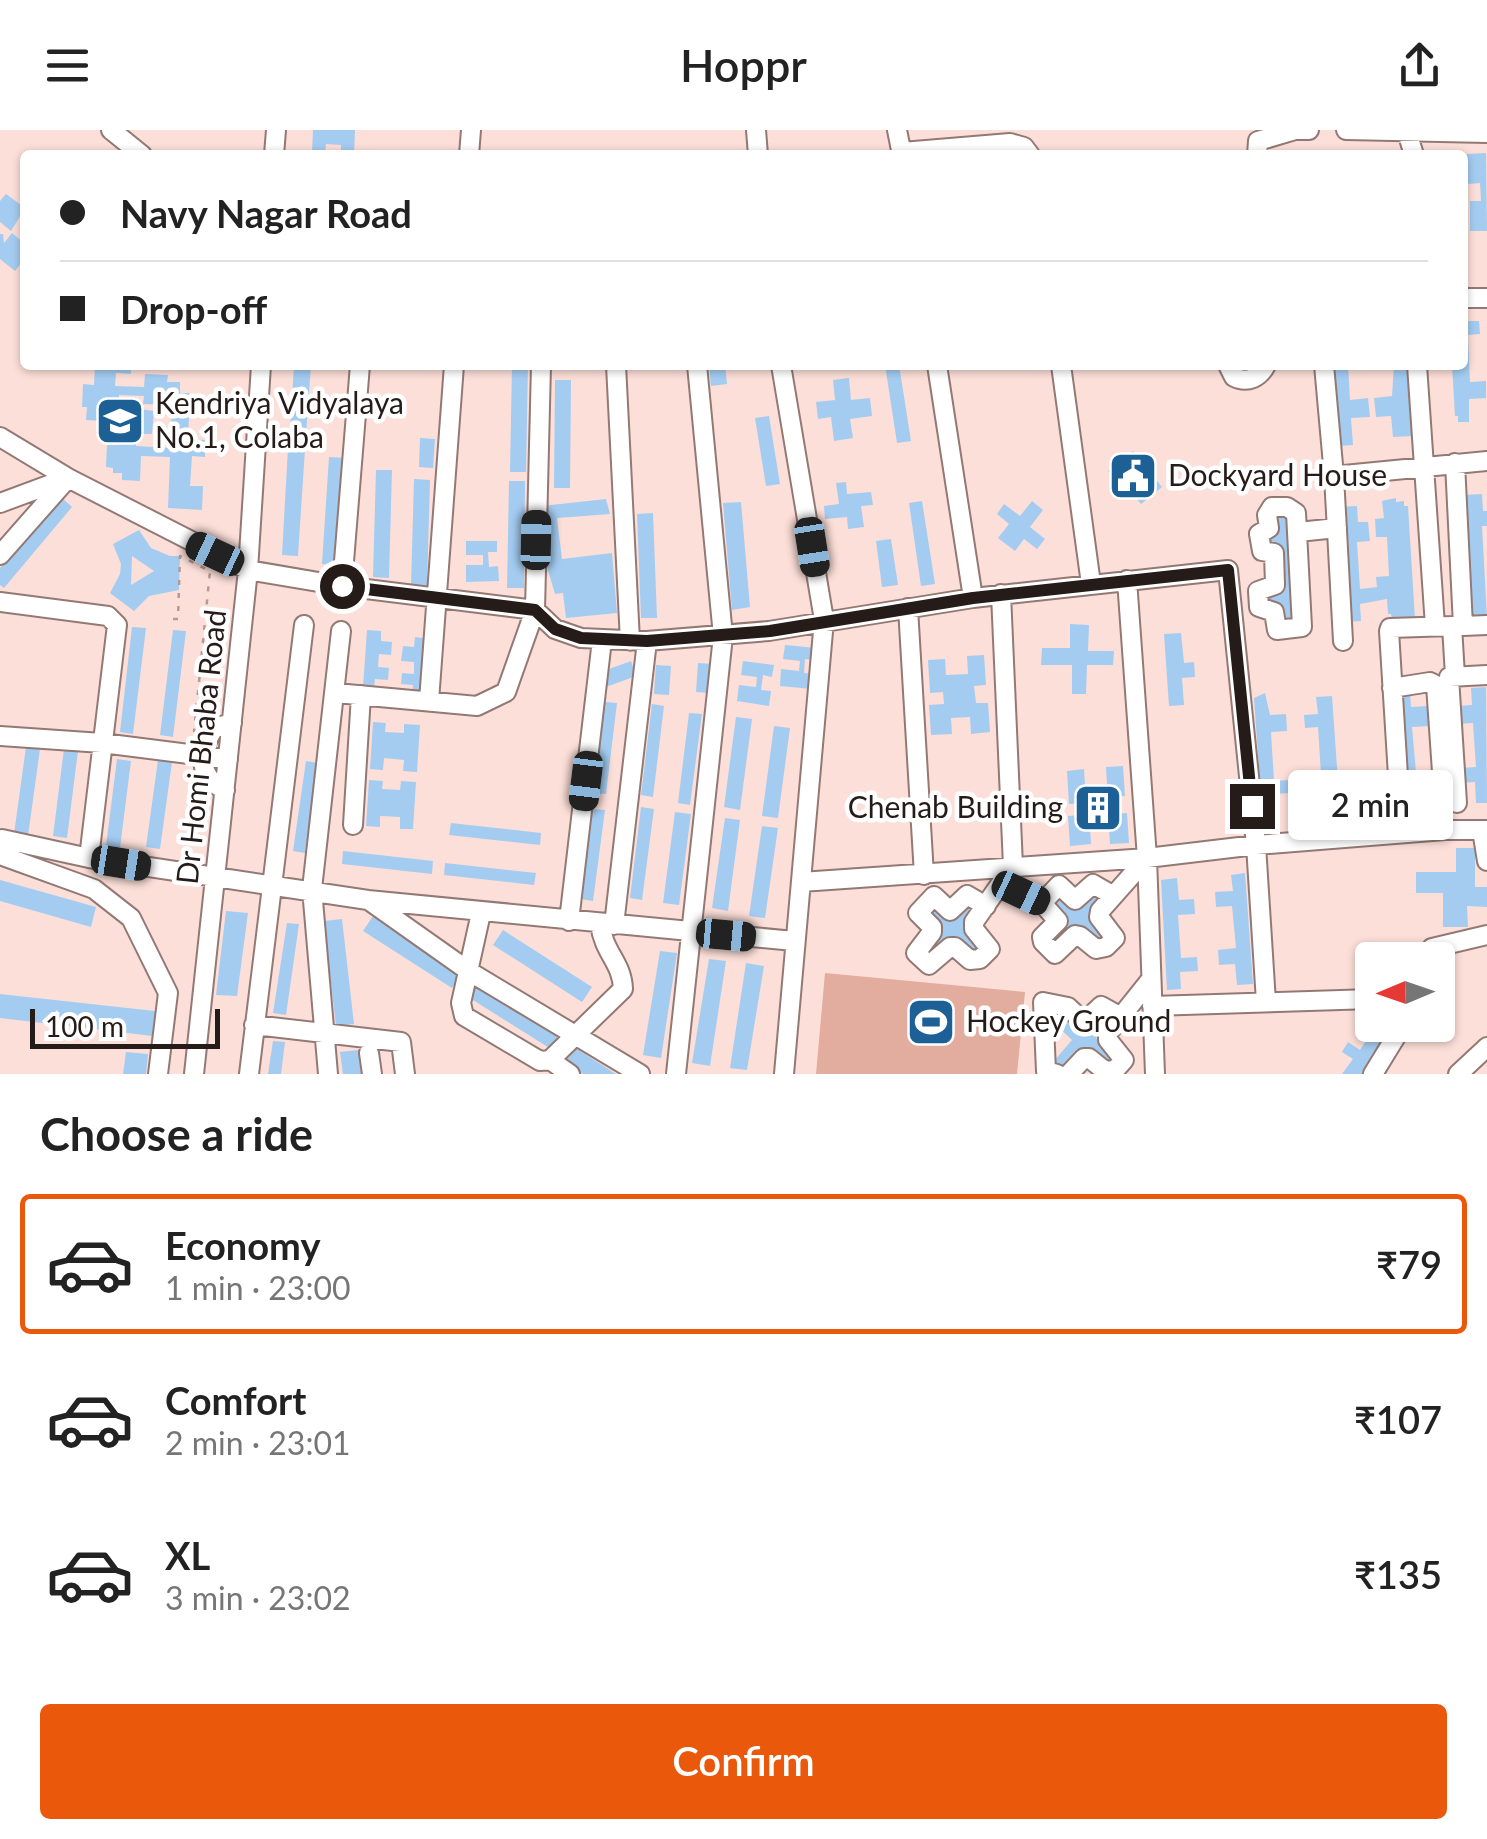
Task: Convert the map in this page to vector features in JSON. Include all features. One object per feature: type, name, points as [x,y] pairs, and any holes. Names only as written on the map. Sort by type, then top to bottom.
[{"type":"street","points":[[110,130],[136,150]]},
{"type":"street","points":[[1257,150],[1258,140],[1294,130],[1310,130]]},
{"type":"street","points":[[1346,130],[1487,133]]},
{"type":"street","points":[[941,150],[1010,143],[1027,150]]},
{"type":"street","name":"Dr Homi Bhaba Road","points":[[194,1074],[248,570],[261,370]]},
{"type":"street","points":[[342,586],[360,370]]},
{"type":"street","points":[[429,702],[454,370]]},
{"type":"street","points":[[336,693],[477,706],[506,692],[535,610],[541,370]]},
{"type":"street","points":[[550,1060],[623,989],[622,972],[606,951],[607,925],[638,641],[616,370]]},
{"type":"street","points":[[676,1074],[723,636],[698,370]]},
{"type":"street","points":[[782,370],[824,620],[784,1074]]},
{"type":"street","points":[[938,370],[973,598]]},
{"type":"street","points":[[1063,370],[1091,584]]},
{"type":"street","points":[[1230,370],[1234,377],[1245,381],[1264,370]]},
{"type":"street","points":[[1324,370],[1343,642]]},
{"type":"street","points":[[1418,370],[1424,467],[1456,676]]},
{"type":"street","points":[[0,438],[68,478],[248,570],[535,610],[555,629],[581,638],[638,641],[723,636],[1000,594],[1228,570],[1256,845],[1266,1002]]},
{"type":"street","points":[[1334,476],[1487,461]]},
{"type":"street","points":[[1450,626],[1455,463]]},
{"type":"street","points":[[0,504],[68,478]]},
{"type":"street","points":[[0,555],[68,478]]},
{"type":"street","points":[[1287,506],[1296,513],[1298,532],[1302,627],[1276,630],[1274,612],[1259,607],[1258,591],[1275,585],[1274,553],[1262,552],[1259,534],[1269,528],[1272,508],[1287,506]]},
{"type":"street","points":[[1298,532],[1337,528]]},
{"type":"street","points":[[1127,580],[1147,858],[1155,1074]]},
{"type":"street","points":[[986,906],[967,895],[950,911],[934,896],[918,913],[932,932],[916,953],[930,965],[950,947],[970,960],[980,958],[990,949],[974,929],[974,922],[986,906],[1001,884],[1012,866],[1000,594]]},
{"type":"street","points":[[0,602],[108,616],[114,620],[117,634],[89,858]]},
{"type":"street","points":[[908,608],[924,875]]},
{"type":"street","points":[[248,1074],[304,624]]},
{"type":"street","points":[[1392,688],[1430,682],[1436,685],[1442,804],[1400,808],[1392,688],[1390,628],[1487,625]]},
{"type":"street","points":[[328,1074],[312,889],[341,632]]},
{"type":"street","points":[[569,921],[602,640]]},
{"type":"street","points":[[1457,803],[1449,676],[1487,675]]},
{"type":"street","points":[[354,825],[361,695]]},
{"type":"street","points":[[197,756],[214,728],[232,723]]},
{"type":"street","points":[[0,736],[102,743],[228,759]]},
{"type":"street","points":[[197,756],[212,784],[225,790]]},
{"type":"street","points":[[801,882],[1147,858],[1445,830],[1484,830],[1487,861]]},
{"type":"street","points":[[1,846],[368,900],[794,940]]},
{"type":"street","points":[[1,846],[94,890],[131,918],[168,992],[158,1074]]},
{"type":"street","points":[[1001,884],[1042,903],[1058,921],[1042,937],[1055,954],[1075,935],[1101,949],[1115,938],[1100,918],[1100,911],[1147,858]]},
{"type":"street","points":[[1042,903],[1059,885],[1076,900],[1092,884],[1112,895]]},
{"type":"street","points":[[368,900],[470,972],[640,1074]]},
{"type":"street","points":[[481,912],[461,1003],[464,1016],[570,1074]]},
{"type":"street","points":[[1455,945],[1487,934]]},
{"type":"street","points":[[1069,1074],[1084,1058],[1104,1072],[1115,1070],[1124,1060],[1108,1040],[1108,1034],[1151,980]]},
{"type":"street","points":[[1152,1006],[1355,999]]},
{"type":"street","points":[[1050,1073],[1043,1002],[1068,1007],[1084,1022],[1102,1006],[1121,1018]]},
{"type":"street","points":[[254,1025],[401,1042],[405,1074]]},
{"type":"street","points":[[1373,1074],[1393,1042]]},
{"type":"street","points":[[1458,1074],[1487,1047]]},
{"type":"street","points":[[369,1053],[372,1074]]},
{"type":"path","points":[[173,619],[178,619],[180,556],[210,571],[197,756]]},
{"type":"shaded area","points":[[825,973],[1025,992],[1017,1074],[816,1074]]},
{"type":"building","points":[[313,130],[355,130],[354,150],[326,144],[325,150],[312,150]]},
{"type":"building","points":[[1486,153],[1487,231],[1470,231],[1470,201],[1481,201],[1480,183],[1468,184],[1468,154]]},
{"type":"building","points":[[6,194],[20,204],[20,216],[11,231],[0,222],[0,201]]},
{"type":"building","points":[[12,233],[20,240],[20,264],[15,271],[0,259],[0,234],[4,243]]},
{"type":"building","points":[[1468,321],[1479,321],[1480,334],[1468,335]]},
{"type":"building","points":[[1468,335],[1470,382],[1486,381],[1486,398],[1469,399],[1469,422],[1458,422],[1452,370],[1468,370]]},
{"type":"building","points":[[95,370],[131,370],[131,374],[116,373],[115,386],[144,387],[145,374],[168,375],[167,382],[180,382],[180,393],[190,393],[188,439],[205,440],[205,457],[192,456],[190,486],[203,486],[202,510],[168,508],[170,457],[141,456],[140,481],[122,480],[122,473],[113,473],[113,468],[106,467],[107,445],[117,445],[116,409],[103,408],[103,421],[86,420],[83,384],[94,385]],"holes":[[[119,395],[144,396],[143,404],[172,405],[170,448],[136,446],[136,434],[152,434],[154,411],[119,406]]]},
{"type":"building","points":[[294,370],[311,370],[306,434],[290,433]]},
{"type":"building","points":[[512,370],[528,370],[526,472],[510,472]]},
{"type":"building","points":[[709,370],[726,370],[727,384],[711,386]]},
{"type":"building","points":[[886,370],[900,370],[911,441],[897,443]]},
{"type":"building","points":[[1333,370],[1348,370],[1350,400],[1368,398],[1370,417],[1351,418],[1353,445],[1337,446]]},
{"type":"building","points":[[1394,370],[1409,370],[1414,436],[1393,437],[1391,416],[1376,417],[1374,398],[1392,396]]},
{"type":"building","points":[[849,378],[851,400],[870,398],[872,416],[850,419],[853,438],[834,441],[831,417],[818,419],[816,402],[835,400],[833,380]]},
{"type":"building","points":[[555,380],[571,380],[570,488],[554,488]]},
{"type":"building","points":[[769,416],[780,484],[766,486],[755,418]]},
{"type":"building","points":[[420,438],[435,439],[433,468],[419,467]]},
{"type":"building","points":[[288,448],[305,449],[298,556],[282,555]]},
{"type":"building","name":"Dockyard House","points":[[1133,451],[1162,487],[1141,504],[1128,488],[1119,496],[1111,486],[1116,481],[1108,471]]},
{"type":"building","points":[[329,457],[345,458],[338,565],[322,564]]},
{"type":"building","points":[[376,470],[392,470],[389,578],[373,577]]},
{"type":"building","points":[[414,479],[430,480],[427,587],[411,586]]},
{"type":"building","points":[[509,481],[525,481],[524,588],[507,588]]},
{"type":"building","points":[[846,482],[847,494],[871,492],[873,505],[861,506],[864,527],[848,529],[847,517],[825,519],[824,506],[839,504],[836,483]]},
{"type":"building","points":[[1482,494],[1483,511],[1487,511],[1487,526],[1482,526],[1487,618],[1470,619],[1464,495]]},
{"type":"building","points":[[60,496],[72,507],[4,588],[0,585],[0,568]]},
{"type":"building","points":[[1396,498],[1396,502],[1404,501],[1404,506],[1408,506],[1415,619],[1392,620],[1387,599],[1360,604],[1361,621],[1346,622],[1338,507],[1357,506],[1358,522],[1368,522],[1370,541],[1357,542],[1360,589],[1377,587],[1376,577],[1389,576],[1387,537],[1376,537],[1375,519],[1384,518],[1382,501]]},
{"type":"building","points":[[606,499],[610,514],[557,518],[562,559],[612,553],[617,613],[566,618],[563,593],[555,594],[545,560],[542,506]]},
{"type":"building","points":[[922,501],[935,584],[921,586],[909,503]]},
{"type":"building","points":[[1032,501],[1043,510],[1030,527],[1045,539],[1037,549],[1024,539],[1015,551],[998,538],[1009,524],[997,514],[1004,504],[1020,516]]},
{"type":"building","points":[[741,502],[750,607],[732,610],[723,503]]},
{"type":"building","points":[[653,513],[657,618],[641,618],[637,514]]},
{"type":"building","points":[[1291,515],[1297,626],[1277,628],[1261,607],[1260,590],[1278,589],[1263,550],[1271,516]]},
{"type":"building","points":[[139,530],[151,548],[180,556],[179,590],[149,596],[134,611],[110,593],[121,564],[113,544]],"holes":[[[132,556],[154,571],[131,585]]]},
{"type":"building","points":[[891,539],[898,585],[882,587],[876,541]]},
{"type":"building","points":[[466,541],[497,541],[497,552],[488,552],[489,567],[498,566],[499,581],[466,582],[466,565],[483,565],[483,555],[466,555]]},
{"type":"building","points":[[1070,624],[1089,625],[1088,651],[1114,651],[1113,665],[1087,665],[1086,694],[1072,694],[1072,665],[1041,665],[1042,648],[1070,648]]},
{"type":"building","points":[[132,627],[146,628],[133,734],[120,732]]},
{"type":"building","points":[[173,630],[186,631],[173,737],[160,735]]},
{"type":"building","points":[[367,630],[381,631],[381,641],[392,642],[391,655],[379,654],[378,667],[389,668],[388,680],[375,679],[374,688],[363,687]]},
{"type":"building","points":[[1181,633],[1184,663],[1194,662],[1195,677],[1182,678],[1184,705],[1169,706],[1164,634]]},
{"type":"building","points":[[415,637],[430,639],[426,697],[412,695],[413,685],[401,684],[402,673],[414,674],[414,662],[401,661],[403,646],[414,647]]},
{"type":"building","points":[[785,645],[816,648],[814,660],[805,659],[804,673],[814,674],[812,689],[780,686],[781,669],[799,671],[800,661],[783,659]]},
{"type":"building","points":[[984,655],[986,685],[974,686],[976,703],[988,703],[990,732],[971,734],[970,717],[951,718],[952,734],[931,735],[929,705],[944,704],[943,692],[930,693],[928,660],[945,659],[946,675],[968,674],[967,656]]},
{"type":"building","points":[[631,661],[636,676],[606,687],[601,672]]},
{"type":"building","points":[[743,661],[774,665],[772,677],[763,675],[761,690],[771,691],[769,706],[737,701],[739,685],[756,687],[757,677],[741,675]]},
{"type":"building","points":[[698,663],[712,664],[711,693],[696,692]]},
{"type":"building","points":[[656,665],[671,666],[669,695],[654,694]]},
{"type":"building","points":[[1486,687],[1487,803],[1476,803],[1475,782],[1459,783],[1458,768],[1476,767],[1473,723],[1459,724],[1457,706],[1472,705],[1471,688]]},
{"type":"building","points":[[1410,692],[1411,707],[1428,706],[1429,726],[1412,727],[1416,772],[1431,771],[1432,784],[1415,785],[1416,802],[1403,803],[1395,693]]},
{"type":"building","points":[[1265,693],[1270,715],[1286,714],[1287,731],[1271,732],[1274,781],[1290,780],[1291,793],[1274,794],[1275,811],[1262,812],[1254,698]]},
{"type":"building","points":[[1332,696],[1340,810],[1322,812],[1321,791],[1305,792],[1304,775],[1321,774],[1318,727],[1305,728],[1304,715],[1318,714],[1316,697]]},
{"type":"building","points":[[605,702],[617,703],[606,794],[593,793]]},
{"type":"building","points":[[652,704],[664,706],[653,797],[641,795]]},
{"type":"building","points":[[689,713],[702,714],[690,805],[678,803]]},
{"type":"building","points":[[736,717],[752,719],[740,810],[724,807]]},
{"type":"building","points":[[373,722],[386,723],[385,732],[404,733],[404,724],[420,725],[417,772],[403,771],[404,760],[384,758],[383,770],[370,769]]},
{"type":"building","points":[[774,726],[790,728],[778,818],[762,816]]},
{"type":"building","points":[[26,747],[40,749],[28,836],[14,834]]},
{"type":"building","points":[[64,749],[78,751],[67,838],[53,836]]},
{"type":"building","points":[[117,759],[131,761],[120,848],[106,846]]},
{"type":"building","points":[[158,760],[172,762],[160,849],[146,847]]},
{"type":"building","points":[[306,761],[318,763],[305,853],[293,851]]},
{"type":"building","name":"Chenab Building","points":[[1123,766],[1125,796],[1113,797],[1115,814],[1127,813],[1129,843],[1110,844],[1109,828],[1090,829],[1091,844],[1070,846],[1068,816],[1083,815],[1082,803],[1069,804],[1067,771],[1084,769],[1085,786],[1107,784],[1106,767]]},
{"type":"building","points":[[369,780],[383,781],[382,789],[400,790],[401,781],[416,782],[413,829],[400,829],[400,817],[380,816],[380,827],[366,826]]},
{"type":"building","points":[[641,807],[654,809],[642,900],[630,898]]},
{"type":"building","points":[[592,809],[605,810],[593,901],[581,899]]},
{"type":"building","points":[[675,812],[691,814],[679,905],[663,903]]},
{"type":"building","points":[[725,818],[740,820],[728,911],[712,908]]},
{"type":"building","points":[[451,823],[541,833],[540,845],[449,835]]},
{"type":"building","points":[[762,826],[778,828],[765,918],[749,916]]},
{"type":"building","points":[[1456,848],[1475,848],[1475,887],[1487,887],[1487,907],[1467,906],[1468,927],[1443,927],[1443,893],[1416,893],[1416,872],[1456,872]]},
{"type":"building","points":[[343,851],[433,861],[432,874],[342,864]]},
{"type":"building","points":[[445,863],[536,873],[534,885],[444,875]]},
{"type":"building","points":[[1245,873],[1253,984],[1237,985],[1235,964],[1219,965],[1218,950],[1236,948],[1232,906],[1216,907],[1215,892],[1233,891],[1231,875]]},
{"type":"building","points":[[1177,878],[1179,900],[1194,899],[1195,914],[1178,915],[1181,958],[1197,957],[1198,971],[1180,972],[1181,989],[1167,990],[1161,880]]},
{"type":"building","points":[[0,880],[96,907],[91,927],[0,901]]},
{"type":"building","points":[[1095,887],[1106,896],[1088,916],[1109,936],[1100,947],[1078,928],[1058,951],[1045,940],[1064,919],[1046,902],[1059,888],[1078,906]]},
{"type":"building","points":[[970,898],[980,907],[963,927],[984,946],[974,957],[953,938],[932,961],[920,950],[939,929],[921,913],[934,899],[953,916]]},
{"type":"building","points":[[226,911],[248,913],[237,996],[216,995]]},
{"type":"building","points":[[373,916],[462,973],[452,988],[363,931]]},
{"type":"building","points":[[342,919],[354,1024],[336,1026],[324,921]]},
{"type":"building","points":[[287,923],[299,924],[286,1015],[273,1013]]},
{"type":"building","points":[[503,930],[592,987],[582,1002],[493,945]]},
{"type":"building","points":[[660,951],[677,953],[661,1058],[643,1055]]},
{"type":"building","points":[[709,959],[726,961],[710,1066],[692,1063]]},
{"type":"building","points":[[746,963],[764,966],[747,1070],[730,1068]]},
{"type":"building","points":[[474,979],[563,1036],[554,1051],[465,995]]},
{"type":"building","points":[[0,994],[164,1012],[161,1037],[0,1018]]},
{"type":"building","points":[[1104,1009],[1114,1018],[1096,1038],[1118,1058],[1108,1069],[1087,1050],[1066,1073],[1054,1061],[1072,1040],[1055,1024],[1067,1010],[1087,1028]]},
{"type":"building","points":[[273,1041],[285,1042],[281,1074],[268,1074]]},
{"type":"building","points":[[1348,1042],[1360,1050],[1365,1042],[1385,1042],[1364,1074],[1342,1074],[1353,1059],[1342,1052]]},
{"type":"building","points":[[569,1044],[616,1074],[583,1074],[559,1059]]},
{"type":"building","points":[[358,1050],[361,1074],[343,1074],[340,1052]]},
{"type":"building","points":[[126,1052],[148,1054],[146,1074],[123,1074]]},
{"type":"place","name":"Kendriya Vidyalaya No.1, Colaba","points":[[120,421]]},
{"type":"place","name":"Dockyard House","points":[[1133,476]]},
{"type":"place","name":"Chenab Building","points":[[1098,808]]},
{"type":"place","name":"Hockey Ground","points":[[931,1022]]},
{"type":"route","points":[[342,586],[535,610],[555,629],[581,638],[647,641],[770,631],[973,598],[1228,570],[1252,806]]}]
